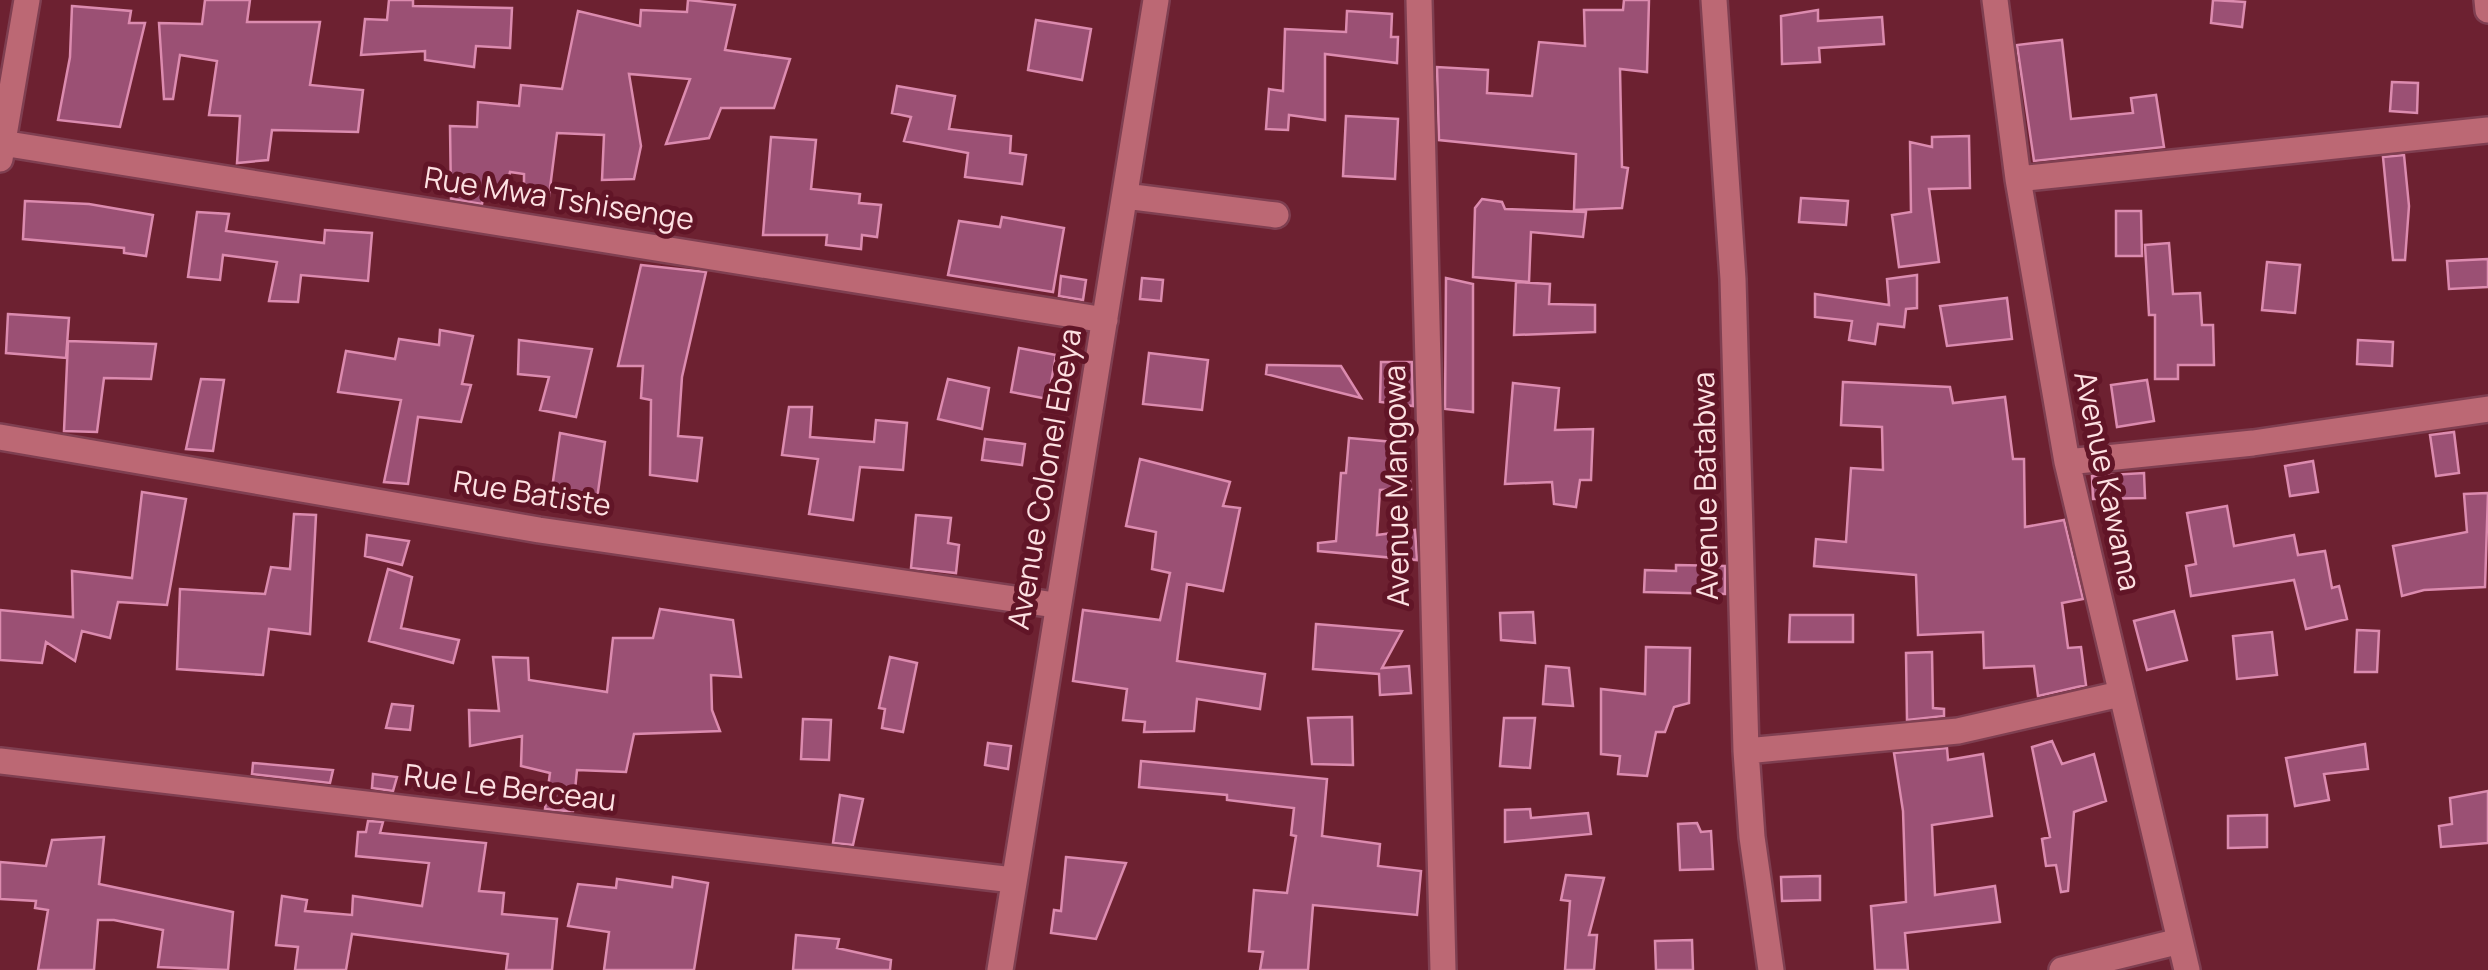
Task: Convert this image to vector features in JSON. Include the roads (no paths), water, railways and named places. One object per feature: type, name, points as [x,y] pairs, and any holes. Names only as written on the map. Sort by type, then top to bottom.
[{"type":"street","points":[[1,152],[26,0]]},
{"type":"street","name":"Avenue Colonel Ebeya","points":[[1000,970],[1156,0]]},
{"type":"street","name":"Avenue Mangowa","points":[[1419,0],[1443,970]]},
{"type":"street","name":"Avenue Batabwa","points":[[1714,0],[1733,278],[1746,752],[1752,836],[1771,970]]},
{"type":"street","name":"Avenue Kawama","points":[[1995,0],[2018,180],[2067,462],[2188,970]]},
{"type":"street","points":[[2487,0],[2488,10]]},
{"type":"street","points":[[2018,180],[2488,130]]},
{"type":"street","name":"Rue Mwa Tshisenge","points":[[1,152],[1105,320]]},
{"type":"street","points":[[1125,196],[1276,215]]},
{"type":"street","points":[[2067,462],[2253,443],[2488,409]]},
{"type":"street","name":"Rue Batiste","points":[[0,437],[539,530],[1056,605]]},
{"type":"street","points":[[1746,752],[1958,731],[2120,694]]},
{"type":"street","name":"Rue Le Berceau","points":[[0,761],[1013,880]]},
{"type":"street","points":[[2062,970],[2180,942]]}]
